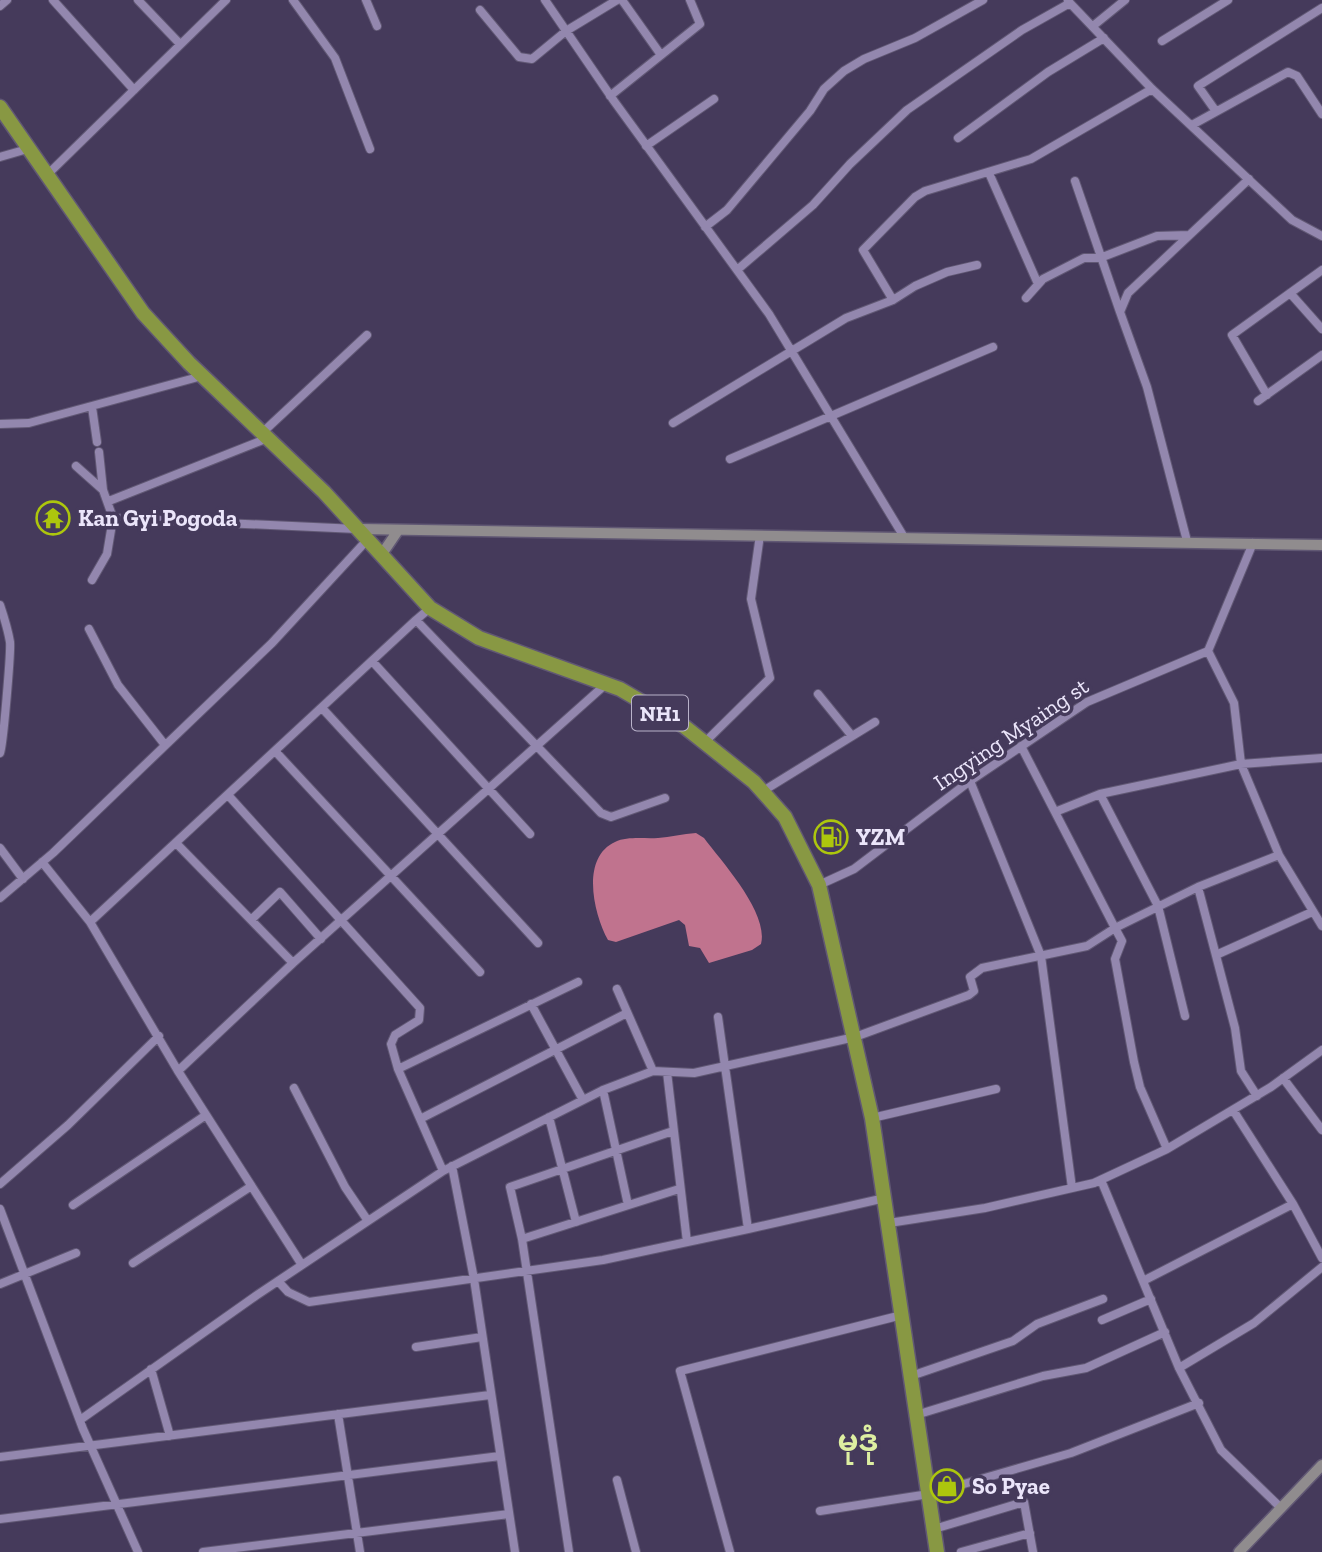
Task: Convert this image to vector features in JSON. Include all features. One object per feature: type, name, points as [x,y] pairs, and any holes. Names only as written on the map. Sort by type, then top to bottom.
[{"type":"highway","name":"NH1","points":[[0,107],[143,313],[202,376],[266,435],[364,534],[430,608],[479,638],[606,684],[685,727],[763,791],[796,836],[818,886],[872,1118],[937,1552]]},
{"type":"main road","points":[[382,554],[397,532]]},
{"type":"main road","points":[[364,534],[760,535],[1322,545]]},
{"type":"main road","points":[[1239,1552],[1322,1465]]},
{"type":"street","points":[[0,6],[7,0]]},
{"type":"street","points":[[53,0],[134,90]]},
{"type":"street","points":[[138,0],[180,44]]},
{"type":"street","points":[[293,0],[335,58],[370,149]]},
{"type":"street","points":[[366,0],[377,26]]},
{"type":"street","points":[[545,0],[610,96],[737,270],[792,353],[904,537]]},
{"type":"street","points":[[480,10],[519,57],[532,59],[566,31],[620,0],[661,55]]},
{"type":"street","points":[[610,96],[700,24],[690,0]]},
{"type":"street","points":[[705,227],[727,211],[810,111],[824,89],[844,71],[864,59],[915,38],[983,0]]},
{"type":"street","points":[[1093,26],[1125,0]]},
{"type":"street","points":[[1162,41],[1228,0]]},
{"type":"street","points":[[47,174],[220,2]]},
{"type":"street","points":[[737,270],[813,205],[859,155],[907,110],[1021,30],[1069,2],[1152,89],[1292,220],[1322,236]]},
{"type":"street","points":[[1214,110],[1198,86],[1322,8]]},
{"type":"street","points":[[958,138],[1048,72],[1104,38]]},
{"type":"street","points":[[1192,125],[1214,110],[1288,72],[1297,76],[1322,114]]},
{"type":"street","points":[[892,300],[864,248],[915,197],[1031,159],[1152,89]]},
{"type":"street","points":[[646,146],[714,99]]},
{"type":"street","points":[[0,157],[31,148]]},
{"type":"street","points":[[989,173],[1038,284]]},
{"type":"street","points":[[1119,312],[1128,293],[1249,179]]},
{"type":"street","points":[[1075,181],[1147,387],[1187,541]]},
{"type":"street","points":[[1026,298],[1038,284],[1064,266],[1084,258],[1100,258],[1157,236],[1189,236]]},
{"type":"street","points":[[673,423],[846,318],[892,300],[915,286],[977,265]]},
{"type":"street","points":[[1267,395],[1232,335],[1322,270]]},
{"type":"street","points":[[1290,293],[1322,329]]},
{"type":"street","points":[[109,502],[266,435],[368,335]]},
{"type":"street","points":[[730,459],[993,347]]},
{"type":"street","points":[[1258,401],[1322,355]]},
{"type":"street","points":[[0,430],[202,376]]},
{"type":"street","points":[[92,407],[103,490],[113,517],[107,554],[92,580]]},
{"type":"street","points":[[0,424],[10,426]]},
{"type":"street","points":[[76,466],[103,490]]},
{"type":"street","points":[[113,517],[364,534]]},
{"type":"street","points":[[0,898],[42,862],[272,643],[364,534]]},
{"type":"street","points":[[704,743],[770,678],[751,599],[760,535]]},
{"type":"street","points":[[1253,543],[1209,651],[1234,703],[1241,764],[1279,855],[1322,926]]},
{"type":"street","points":[[0,604],[10,645],[4,707],[4,745],[0,753]]},
{"type":"street","points":[[90,922],[430,608]]},
{"type":"street","points":[[416,620],[607,817],[665,798]]},
{"type":"street","points":[[89,629],[118,685],[165,745]]},
{"type":"street","name":"Ingying Myaing st","points":[[818,886],[854,869],[970,781],[1087,702],[1209,651]]},
{"type":"street","points":[[372,661],[530,834]]},
{"type":"street","points":[[178,1071],[389,876],[606,684]]},
{"type":"street","points":[[818,694],[852,736]]},
{"type":"street","points":[[322,708],[538,943]]},
{"type":"street","points":[[763,791],[875,722]]},
{"type":"street","points":[[1021,746],[1122,941],[1115,959],[1134,1062],[1140,1087],[1167,1149]]},
{"type":"street","points":[[275,751],[480,972]]},
{"type":"street","points":[[1055,812],[1100,794],[1241,764],[1322,758]]},
{"type":"street","points":[[970,781],[1041,956],[1072,1188]]},
{"type":"street","points":[[1100,794],[1158,906],[1185,1016]]},
{"type":"street","points":[[228,795],[419,1008],[419,1020],[392,1039],[398,1069],[422,1118],[443,1171]]},
{"type":"street","points":[[176,843],[293,963]]},
{"type":"street","points":[[0,848],[23,878]]},
{"type":"street","points":[[80,1420],[278,1281],[443,1171],[603,1090],[653,1071],[694,1073],[727,1068],[855,1037],[969,995],[974,991],[970,977],[982,968],[1087,946],[1115,928],[1198,887],[1279,855]]},
{"type":"street","points":[[42,862],[90,922],[178,1071],[302,1265]]},
{"type":"street","points":[[1198,887],[1235,1028],[1241,1071],[1257,1096]]},
{"type":"street","points":[[252,919],[281,892],[321,939]]},
{"type":"street","points":[[1216,955],[1312,912]]},
{"type":"street","points":[[398,1069],[578,982]]},
{"type":"street","points":[[617,989],[653,1071]]},
{"type":"street","points":[[531,1004],[583,1100]]},
{"type":"street","points":[[422,1118],[627,1013]]},
{"type":"street","points":[[718,1017],[748,1229]]},
{"type":"street","points":[[0,1184],[68,1125],[159,1036]]},
{"type":"street","points":[[889,1223],[985,1208],[1101,1180],[1167,1149],[1257,1096],[1322,1050]]},
{"type":"street","points":[[667,1072],[687,1242]]},
{"type":"street","points":[[1283,1078],[1322,1130]]},
{"type":"street","points":[[294,1088],[345,1187],[368,1221]]},
{"type":"street","points":[[872,1118],[996,1089]]},
{"type":"street","points":[[603,1090],[628,1205]]},
{"type":"street","points":[[1233,1110],[1293,1205],[1322,1258]]},
{"type":"street","points":[[73,1205],[206,1115]]},
{"type":"street","points":[[549,1117],[576,1222]]},
{"type":"street","points":[[569,1552],[528,1268],[510,1187],[673,1131]]},
{"type":"street","points":[[452,1166],[474,1279],[515,1552]]},
{"type":"street","points":[[1101,1180],[1179,1368],[1222,1450],[1281,1508]]},
{"type":"street","points":[[133,1263],[250,1186]]},
{"type":"street","points":[[522,1239],[679,1189]]},
{"type":"street","points":[[278,1281],[288,1292],[309,1302],[474,1279],[528,1268],[603,1260],[885,1198]]},
{"type":"street","points":[[1143,1281],[1293,1205]]},
{"type":"street","points":[[0,1209],[80,1420],[138,1552]]},
{"type":"street","points":[[0,1284],[76,1253]]},
{"type":"street","points":[[1179,1368],[1254,1323],[1322,1266]]},
{"type":"street","points":[[911,1376],[1013,1341],[1037,1324],[1103,1299]]},
{"type":"street","points":[[1102,1320],[1151,1299]]},
{"type":"street","points":[[730,1552],[680,1371],[902,1315]]},
{"type":"street","points":[[916,1415],[1043,1376],[1086,1368],[1165,1332]]},
{"type":"street","points":[[416,1347],[482,1336]]},
{"type":"street","points":[[151,1370],[170,1436]]},
{"type":"street","points":[[0,1457],[491,1395]]},
{"type":"street","points":[[820,1511],[929,1494],[1071,1453],[1199,1403]]},
{"type":"street","points":[[338,1414],[360,1552]]},
{"type":"street","points":[[0,1519],[500,1456]]},
{"type":"street","points":[[617,1480],[636,1552]]},
{"type":"street","points":[[934,1529],[1024,1502],[1033,1552]]},
{"type":"street","points":[[203,1552],[509,1514]]},
{"type":"street","points":[[961,1552],[1030,1533]]},
{"type":"shaded area","points":[[696,833],[704,838],[722,860],[751,903],[762,932],[761,944],[752,950],[709,963],[700,948],[689,946],[685,925],[679,920],[616,942],[608,940],[598,916],[593,888],[597,861],[604,850],[625,839]]},
{"type":"place","name":"Kan Gyi Pogoda","points":[[53,518]]},
{"type":"place","name":"YZM","points":[[831,837]]},
{"type":"place","name":"So Pyae","points":[[947,1486]]},
{"type":"district","name":"မုဒုံ","points":[[858,1441]]}]
